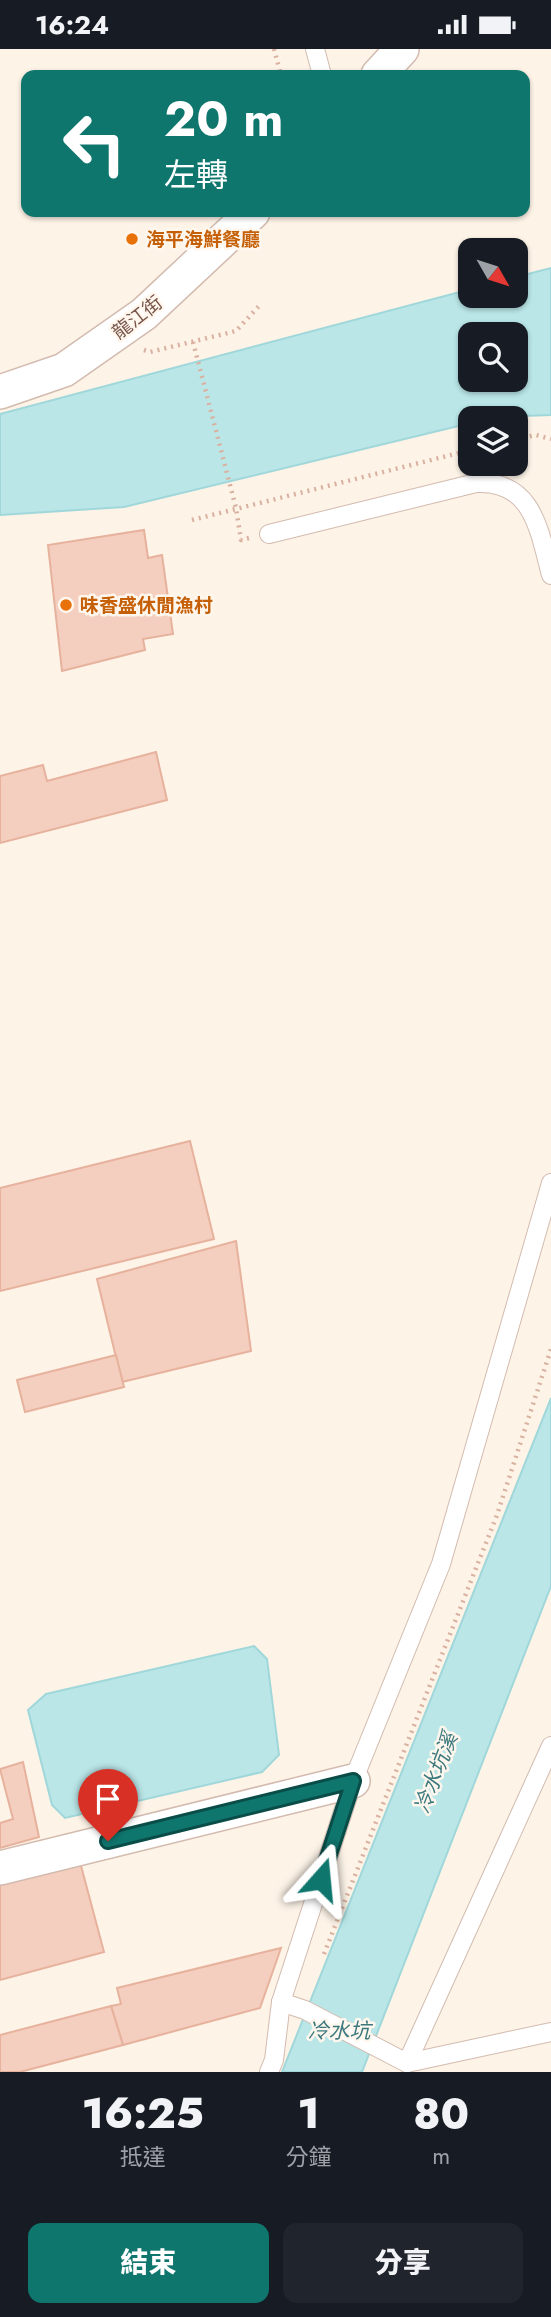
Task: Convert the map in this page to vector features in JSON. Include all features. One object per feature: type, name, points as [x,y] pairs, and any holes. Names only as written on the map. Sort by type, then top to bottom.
[{"type":"street","points":[[383,70],[402,49]]},
{"type":"street","name":"龍江街","points":[[0,392],[64,370],[112,337],[144,314],[248,217]]},
{"type":"street","points":[[0,1868],[353,1781]]},
{"type":"lane","points":[[315,49],[321,70]]},
{"type":"lane","points":[[269,534],[476,483],[496,482],[515,491],[534,515],[551,575]]},
{"type":"lane","points":[[269,2072],[274,2060],[281,2002],[353,1781],[441,1564],[551,1183]]},
{"type":"lane","points":[[407,2063],[551,1746]]},
{"type":"lane","points":[[281,2002],[305,2010],[407,2063],[551,2032]]},
{"type":"path","points":[[274,49],[280,70]]},
{"type":"path","points":[[112,337],[150,352],[236,331],[259,306]]},
{"type":"path","points":[[194,342],[236,508],[241,540]]},
{"type":"path","points":[[528,437],[536,435],[551,439]]},
{"type":"path","points":[[192,520],[458,453]]},
{"type":"path","points":[[320,1965],[497,1515],[551,1349]]},
{"type":"water","points":[[551,268],[551,415],[528,416],[528,406],[458,406],[458,426],[124,507],[0,515],[0,414],[458,292],[458,308],[528,308],[528,274]]},
{"type":"water","name":"冷水坑","points":[[551,1398],[551,1586],[362,2072],[282,2072]]},
{"type":"water","points":[[254,1646],[267,1659],[279,1755],[262,1772],[65,1818],[52,1805],[28,1710],[46,1694]]},
{"type":"building","points":[[144,530],[148,558],[162,555],[173,634],[143,639],[145,650],[62,671],[48,545]]},
{"type":"building","points":[[156,752],[167,800],[0,843],[0,776],[43,765],[47,781]]},
{"type":"building","points":[[190,1141],[214,1239],[0,1291],[0,1188]]},
{"type":"building","points":[[236,1241],[251,1351],[122,1382],[97,1279]]},
{"type":"building","points":[[116,1355],[124,1387],[25,1412],[17,1380]]},
{"type":"building","points":[[23,1762],[39,1837],[0,1848],[0,1823],[13,1819],[0,1769]]},
{"type":"building","points":[[80,1862],[104,1952],[0,1980],[0,1883]]},
{"type":"building","points":[[281,1948],[260,2008],[123,2045],[111,2006],[121,2004],[117,1988]]},
{"type":"building","points":[[111,2006],[123,2045],[20,2072],[0,2072],[0,2035]]},
{"type":"place","name":"海平海鮮餐廳","points":[[132,239]]},
{"type":"place","name":"味香盛休閒漁村","points":[[66,605]]},
{"type":"route","points":[[108,1841],[353,1781],[321,1879]]},
{"type":"water label","name":"冷水坑溪","points":[[436,1773]]}]
